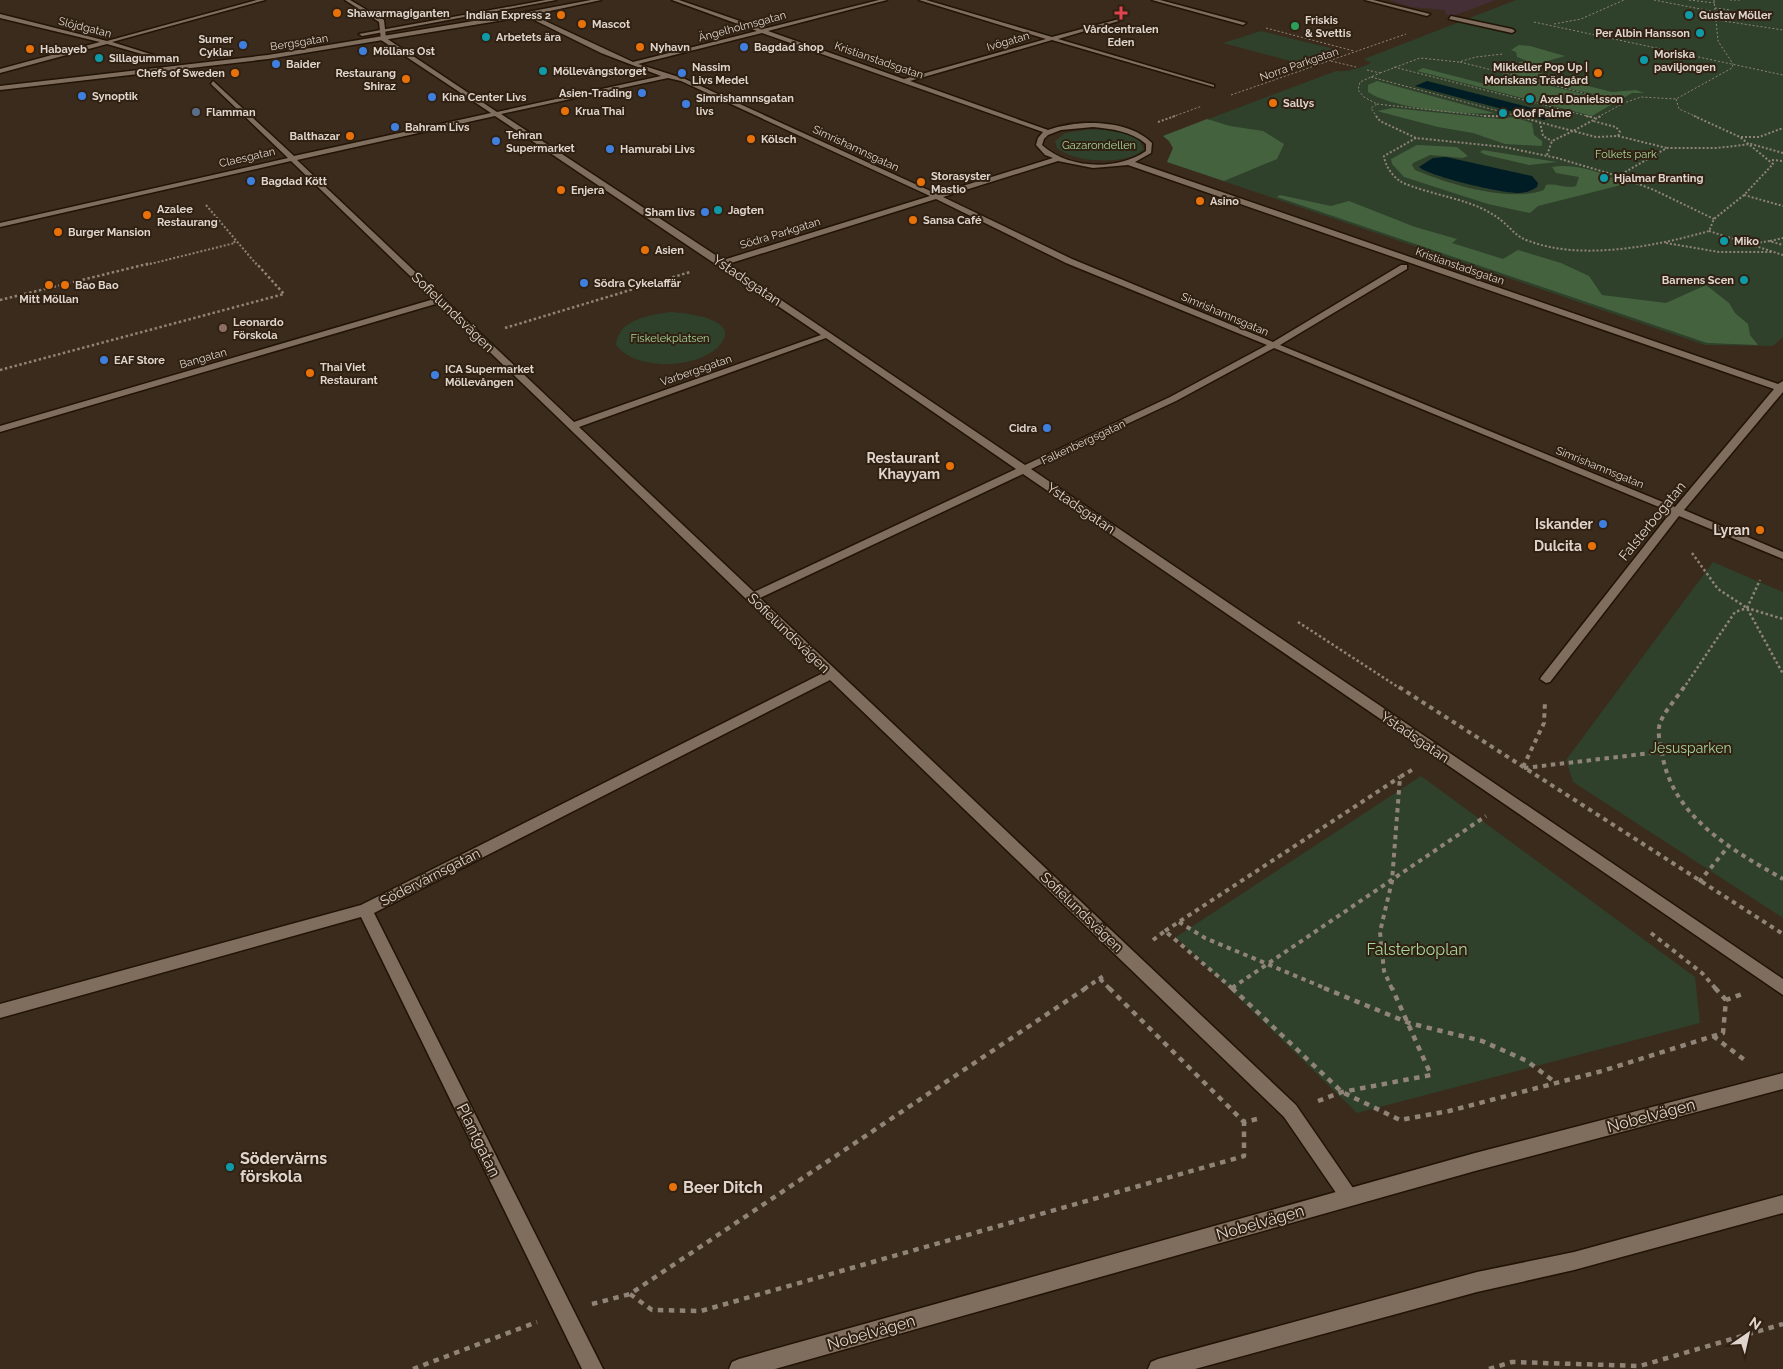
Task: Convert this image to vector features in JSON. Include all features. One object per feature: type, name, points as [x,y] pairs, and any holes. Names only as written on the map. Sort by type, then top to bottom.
[{"type":"street","points":[[0,71],[263,0]]},
{"type":"street","points":[[347,0],[382,21],[383,39]]},
{"type":"street","points":[[353,35],[554,0]]},
{"type":"street","name":"Bergsgatan","points":[[0,88],[204,66],[383,39],[599,0]]},
{"type":"street","name":"Kristianstadsgatan","points":[[674,0],[1049,132]]},
{"type":"street","name":"Ängelholmsgatan","points":[[633,64],[885,0]]},
{"type":"street","points":[[921,0],[1212,86]]},
{"type":"street","points":[[1154,0],[1243,23]]},
{"type":"street","points":[[1367,0],[1427,14]]},
{"type":"street","points":[[526,14],[633,64],[666,76]]},
{"type":"street","name":"Slöjdgatan","points":[[0,16],[106,42],[164,60]]},
{"type":"street","points":[[1451,18],[1512,31]]},
{"type":"street","name":"Ivögatan","points":[[904,81],[1117,20]]},
{"type":"street","name":"Ystadsgatan","points":[[383,39],[461,92],[500,114],[722,263],[1779,985]]},
{"type":"street","name":"Bergsgatan","points":[[40,76],[161,64],[325,40]]},
{"type":"street","points":[[0,79],[15,71],[106,42]]},
{"type":"street","points":[[500,114],[666,76]]},
{"type":"street","name":"Simrishamnsgatan","points":[[666,76],[683,80],[937,197],[1069,261],[1783,556]]},
{"type":"street","name":"Sofielundsvägen","points":[[213,83],[1290,1111],[1349,1197]]},
{"type":"street","name":"Claesgatan","points":[[0,225],[292,158],[500,114]]},
{"type":"street","points":[[1087,126],[1129,131],[1145,139],[1151,148],[1146,156],[1130,163],[1094,166],[1058,159],[1047,154],[1039,146],[1042,136],[1068,127],[1087,126]]},
{"type":"street","name":"Södra Parkgatan","points":[[722,263],[1058,159]]},
{"type":"street","name":"Kristianstadsgatan","points":[[1130,163],[1782,387]]},
{"type":"street","name":"Falkenbergsgatan","points":[[752,597],[1173,399],[1272,346],[1404,267]]},
{"type":"street","name":"Bangatan","points":[[0,430],[441,300]]},
{"type":"street","name":"Varbergsgatan","points":[[572,426],[828,335]]},
{"type":"street","name":"Falsterbogatan","points":[[1546,679],[1655,538],[1679,512],[1782,387]]},
{"type":"street","name":"Södervärnsgatan","points":[[0,1011],[365,910],[832,674]]},
{"type":"street","name":"Plantgatan","points":[[365,910],[593,1369]]},
{"type":"street","name":"Nobelvägen","points":[[740,1369],[1349,1197],[1783,1081]]},
{"type":"street","points":[[1158,1369],[1477,1282],[1574,1261],[1783,1204]]},
{"type":"path","points":[[1548,24],[1565,23],[1624,0]]},
{"type":"path","points":[[1654,0],[1716,12]]},
{"type":"path","points":[[1689,0],[1715,3]]},
{"type":"path","points":[[1714,0],[1718,41],[1733,64]]},
{"type":"path","points":[[1730,0],[1740,0]]},
{"type":"path","points":[[1716,8],[1731,10]]},
{"type":"path","name":"Norra Parkgatan","points":[[1230,96],[1451,18]]},
{"type":"path","points":[[1717,20],[1783,30]]},
{"type":"path","points":[[1459,62],[1476,57],[1503,54],[1496,40],[1512,31],[1536,22],[1783,75]]},
{"type":"path","points":[[1243,23],[1356,51]]},
{"type":"path","points":[[1510,114],[1495,117],[1377,104],[1364,97],[1358,90],[1360,82],[1420,58],[1459,62],[1624,103]]},
{"type":"path","points":[[1331,61],[1356,67]]},
{"type":"path","points":[[1547,155],[1552,141],[1624,103],[1641,97],[1676,98],[1732,68],[1733,64]]},
{"type":"path","points":[[1394,67],[1596,119]]},
{"type":"path","points":[[1367,70],[1380,73]]},
{"type":"path","points":[[1371,77],[1596,137],[1618,136],[1667,148],[1717,148],[1750,144],[1783,153]]},
{"type":"path","points":[[1554,86],[1568,80]]},
{"type":"path","points":[[1676,98],[1679,110],[1740,137],[1771,160],[1783,161]]},
{"type":"path","points":[[1377,104],[1371,108],[1380,121],[1416,138],[1504,147],[1547,155],[1618,176],[1654,190],[1714,219]]},
{"type":"path","points":[[1129,131],[1206,105]]},
{"type":"path","points":[[1592,121],[1616,127],[1620,132],[1618,136]]},
{"type":"path","points":[[1540,122],[1542,136],[1552,141]]},
{"type":"path","points":[[1740,137],[1759,137],[1783,128]]},
{"type":"path","points":[[1416,138],[1384,156],[1385,164],[1400,181],[1481,207],[1503,221],[1515,235],[1530,242],[1579,250],[1616,250],[1663,242],[1709,231],[1783,255]]},
{"type":"path","points":[[1618,176],[1667,148]]},
{"type":"path","points":[[1709,231],[1714,219],[1744,195],[1768,172],[1773,164],[1771,160]]},
{"type":"path","points":[[1744,195],[1783,206]]},
{"type":"path","points":[[0,370],[284,294],[234,240],[206,205]]},
{"type":"path","points":[[1750,245],[1783,238]]},
{"type":"path","points":[[0,300],[235,242],[234,240]]},
{"type":"path","points":[[1663,242],[1711,253],[1744,254],[1772,252]]},
{"type":"path","points":[[1769,242],[1783,246]]},
{"type":"path","points":[[478,336],[722,263]]},
{"type":"path","points":[[1692,553],[1718,589],[1747,608],[1783,620]]},
{"type":"path","points":[[1760,580],[1747,608],[1735,612],[1660,724],[1658,742],[1664,767],[1679,796],[1695,817],[1728,847],[1783,879]]},
{"type":"path","points":[[1747,608],[1783,674]]},
{"type":"path","points":[[1523,768],[1544,723],[1546,679]]},
{"type":"path","points":[[1523,768],[1660,752]]},
{"type":"path","points":[[1523,768],[1783,934]]},
{"type":"path","points":[[413,1369],[564,1312],[630,1294],[1100,979],[1165,931],[1400,778]]},
{"type":"path","points":[[1342,1092],[1431,1075],[1384,971],[1380,932],[1392,881],[1400,785]]},
{"type":"path","points":[[1232,988],[1481,820]]},
{"type":"path","points":[[1699,882],[1728,847]]},
{"type":"path","points":[[1179,922],[1205,938],[1269,963],[1409,1023],[1482,1041],[1527,1062],[1556,1084]]},
{"type":"path","points":[[1165,931],[1232,988],[1342,1092],[1400,1120],[1449,1111],[1556,1084],[1723,1033],[1726,1000],[1779,985]]},
{"type":"path","points":[[630,1294],[652,1310],[700,1311],[1244,1156],[1244,1122]]},
{"type":"path","points":[[1489,1369],[1512,1362],[1640,1366],[1783,1324]]},
{"type":"shaded area","points":[[1389,0],[1496,0],[1453,16],[1445,14],[1444,10],[1411,7]]},
{"type":"green space","name":"Folkets park","points":[[1516,0],[1783,0],[1783,337],[1773,346],[1705,345],[1167,162],[1173,148],[1163,136],[1336,71],[1350,70],[1371,63],[1364,59]]},
{"type":"green space","points":[[1261,31],[1342,51],[1305,65],[1223,43]]},
{"type":"green space","points":[[1519,45],[1530,46],[1565,56],[1544,62],[1538,69],[1542,74],[1563,79],[1552,84],[1509,73],[1519,70],[1519,62],[1527,61],[1517,57],[1516,52],[1511,50]]},
{"type":"green space","points":[[1423,68],[1485,84],[1506,75],[1616,102],[1592,116],[1417,71]]},
{"type":"green space","points":[[1377,81],[1494,113],[1447,112],[1393,102],[1368,92],[1368,85]]},
{"type":"green space","points":[[1572,82],[1612,92],[1636,90],[1644,93],[1632,93],[1620,100],[1562,87]]},
{"type":"green space","points":[[1393,108],[1499,119],[1513,117],[1532,123],[1534,135],[1542,141],[1542,146],[1505,144],[1473,133],[1438,127],[1377,111]]},
{"type":"green space","points":[[1207,119],[1230,126],[1263,131],[1284,144],[1277,159],[1224,181],[1167,162],[1173,148],[1163,136]]},
{"type":"green space","name":"Gazarondellen","points":[[1085,130],[1114,130],[1129,134],[1139,140],[1144,149],[1126,158],[1101,160],[1076,157],[1057,148],[1055,141],[1065,133]]},
{"type":"green space","points":[[1417,145],[1457,147],[1468,156],[1463,158],[1430,155],[1412,165],[1415,170],[1444,181],[1479,190],[1514,194],[1544,190],[1546,185],[1576,186],[1579,177],[1556,173],[1552,167],[1561,166],[1590,170],[1625,184],[1538,206],[1530,213],[1488,204],[1404,177],[1392,164],[1391,159]]},
{"type":"green space","points":[[1483,150],[1557,162],[1529,165],[1486,155],[1480,152]]},
{"type":"green space","points":[[1280,195],[1331,206],[1349,201],[1415,227],[1457,239],[1452,243],[1503,259],[1518,250],[1561,263],[1589,276],[1602,295],[1666,303],[1706,285],[1729,303],[1735,313],[1748,324],[1750,335],[1758,345],[1707,343],[1277,197]]},
{"type":"green space","name":"Fiskelekplatsen","points":[[671,312],[711,319],[725,330],[725,337],[718,347],[708,354],[695,360],[681,363],[651,363],[625,353],[616,345],[622,329],[629,324],[645,317]]},
{"type":"green space","name":"Jesusparken","points":[[1713,562],[1783,592],[1783,918],[1573,782],[1566,760]]},
{"type":"green space","name":"Falsterboplan","points":[[1421,776],[1695,977],[1700,1023],[1357,1113],[1176,937]]},
{"type":"water","points":[[1427,81],[1555,114],[1544,120],[1415,86]]},
{"type":"water","points":[[1446,157],[1532,176],[1538,183],[1537,187],[1528,192],[1521,193],[1497,190],[1451,180],[1419,167],[1433,158]]},
{"type":"place","name":"Shawarmagiganten","points":[[337,13]]},
{"type":"place","name":"Vårdcentralen Eden","points":[[1121,13]]},
{"type":"place","name":"Indian Express 2","points":[[561,15]]},
{"type":"place","name":"Gustav Möller","points":[[1689,15]]},
{"type":"place","name":"Mascot","points":[[582,24]]},
{"type":"place","name":"Friskis & Svettis","points":[[1295,26]]},
{"type":"place","name":"Per Albin Hansson","points":[[1700,33]]},
{"type":"place","name":"Arbetets ära","points":[[486,37]]},
{"type":"place","name":"Sumer Cyklar","points":[[243,45]]},
{"type":"place","name":"Nyhavn","points":[[640,47]]},
{"type":"place","name":"Bagdad shop","points":[[744,47]]},
{"type":"place","name":"Habayeb","points":[[30,49]]},
{"type":"place","name":"Möllans Ost","points":[[363,51]]},
{"type":"place","name":"Sillagumman","points":[[99,58]]},
{"type":"place","name":"Moriska paviljongen","points":[[1644,60]]},
{"type":"place","name":"Baider","points":[[276,64]]},
{"type":"place","name":"Möllevångstorget","points":[[543,71]]},
{"type":"place","name":"Chefs of Sweden","points":[[235,73]]},
{"type":"place","name":"Nassim Livs Medel","points":[[682,73]]},
{"type":"place","name":"Mikkeller Pop Up | Moriskans Trädgård","points":[[1598,73]]},
{"type":"place","name":"Restaurang Shiraz","points":[[406,79]]},
{"type":"place","name":"Asien-Trading","points":[[642,93]]},
{"type":"place","name":"Synoptik","points":[[82,96]]},
{"type":"place","name":"Kina Center Livs","points":[[432,97]]},
{"type":"place","name":"Axel Danielsson","points":[[1530,99]]},
{"type":"place","name":"Sallys","points":[[1273,103]]},
{"type":"place","name":"Simrishamnsgatan livs","points":[[686,104]]},
{"type":"place","name":"Krua Thai","points":[[565,111]]},
{"type":"place","name":"Flamman","points":[[196,112]]},
{"type":"place","name":"Olof Palme","points":[[1503,113]]},
{"type":"place","name":"Bahram Livs","points":[[395,127]]},
{"type":"place","name":"Balthazar","points":[[350,136]]},
{"type":"place","name":"Kölsch","points":[[751,139]]},
{"type":"place","name":"Tehran Supermarket","points":[[496,141]]},
{"type":"place","name":"Hamurabi Livs","points":[[610,149]]},
{"type":"place","name":"Hjalmar Branting","points":[[1604,178]]},
{"type":"place","name":"Bagdad Kött","points":[[251,181]]},
{"type":"place","name":"Storasyster Mastio","points":[[921,182]]},
{"type":"place","name":"Enjera","points":[[561,190]]},
{"type":"place","name":"Asino","points":[[1200,201]]},
{"type":"place","name":"Jagten","points":[[718,210]]},
{"type":"place","name":"Sham livs","points":[[705,212]]},
{"type":"place","name":"Azalee Restaurang","points":[[147,215]]},
{"type":"place","name":"Sansa Café","points":[[913,220]]},
{"type":"place","name":"Burger Mansion","points":[[58,232]]},
{"type":"place","name":"Miko","points":[[1724,241]]},
{"type":"place","name":"Asien","points":[[645,250]]},
{"type":"place","name":"Barnens Scen","points":[[1744,280]]},
{"type":"place","name":"Södra Cykelaffär","points":[[584,283]]},
{"type":"place","name":"Mitt Möllan","points":[[49,285]]},
{"type":"place","name":"Bao Bao","points":[[65,285]]},
{"type":"place","name":"Leonardo Förskola","points":[[223,328]]},
{"type":"place","name":"EAF Store","points":[[104,360]]},
{"type":"place","name":"Thai Viet Restaurant","points":[[310,373]]},
{"type":"place","name":"ICA Supermarket Möllevången","points":[[435,375]]},
{"type":"place","name":"Cidra","points":[[1047,428]]},
{"type":"place","name":"Restaurant Khayyam","points":[[950,466]]},
{"type":"place","name":"Iskander","points":[[1603,524]]},
{"type":"place","name":"Lyran","points":[[1760,530]]},
{"type":"place","name":"Dulcita","points":[[1592,546]]},
{"type":"place","name":"Södervärns förskola","points":[[230,1167]]},
{"type":"place","name":"Beer Ditch","points":[[673,1187]]}]
